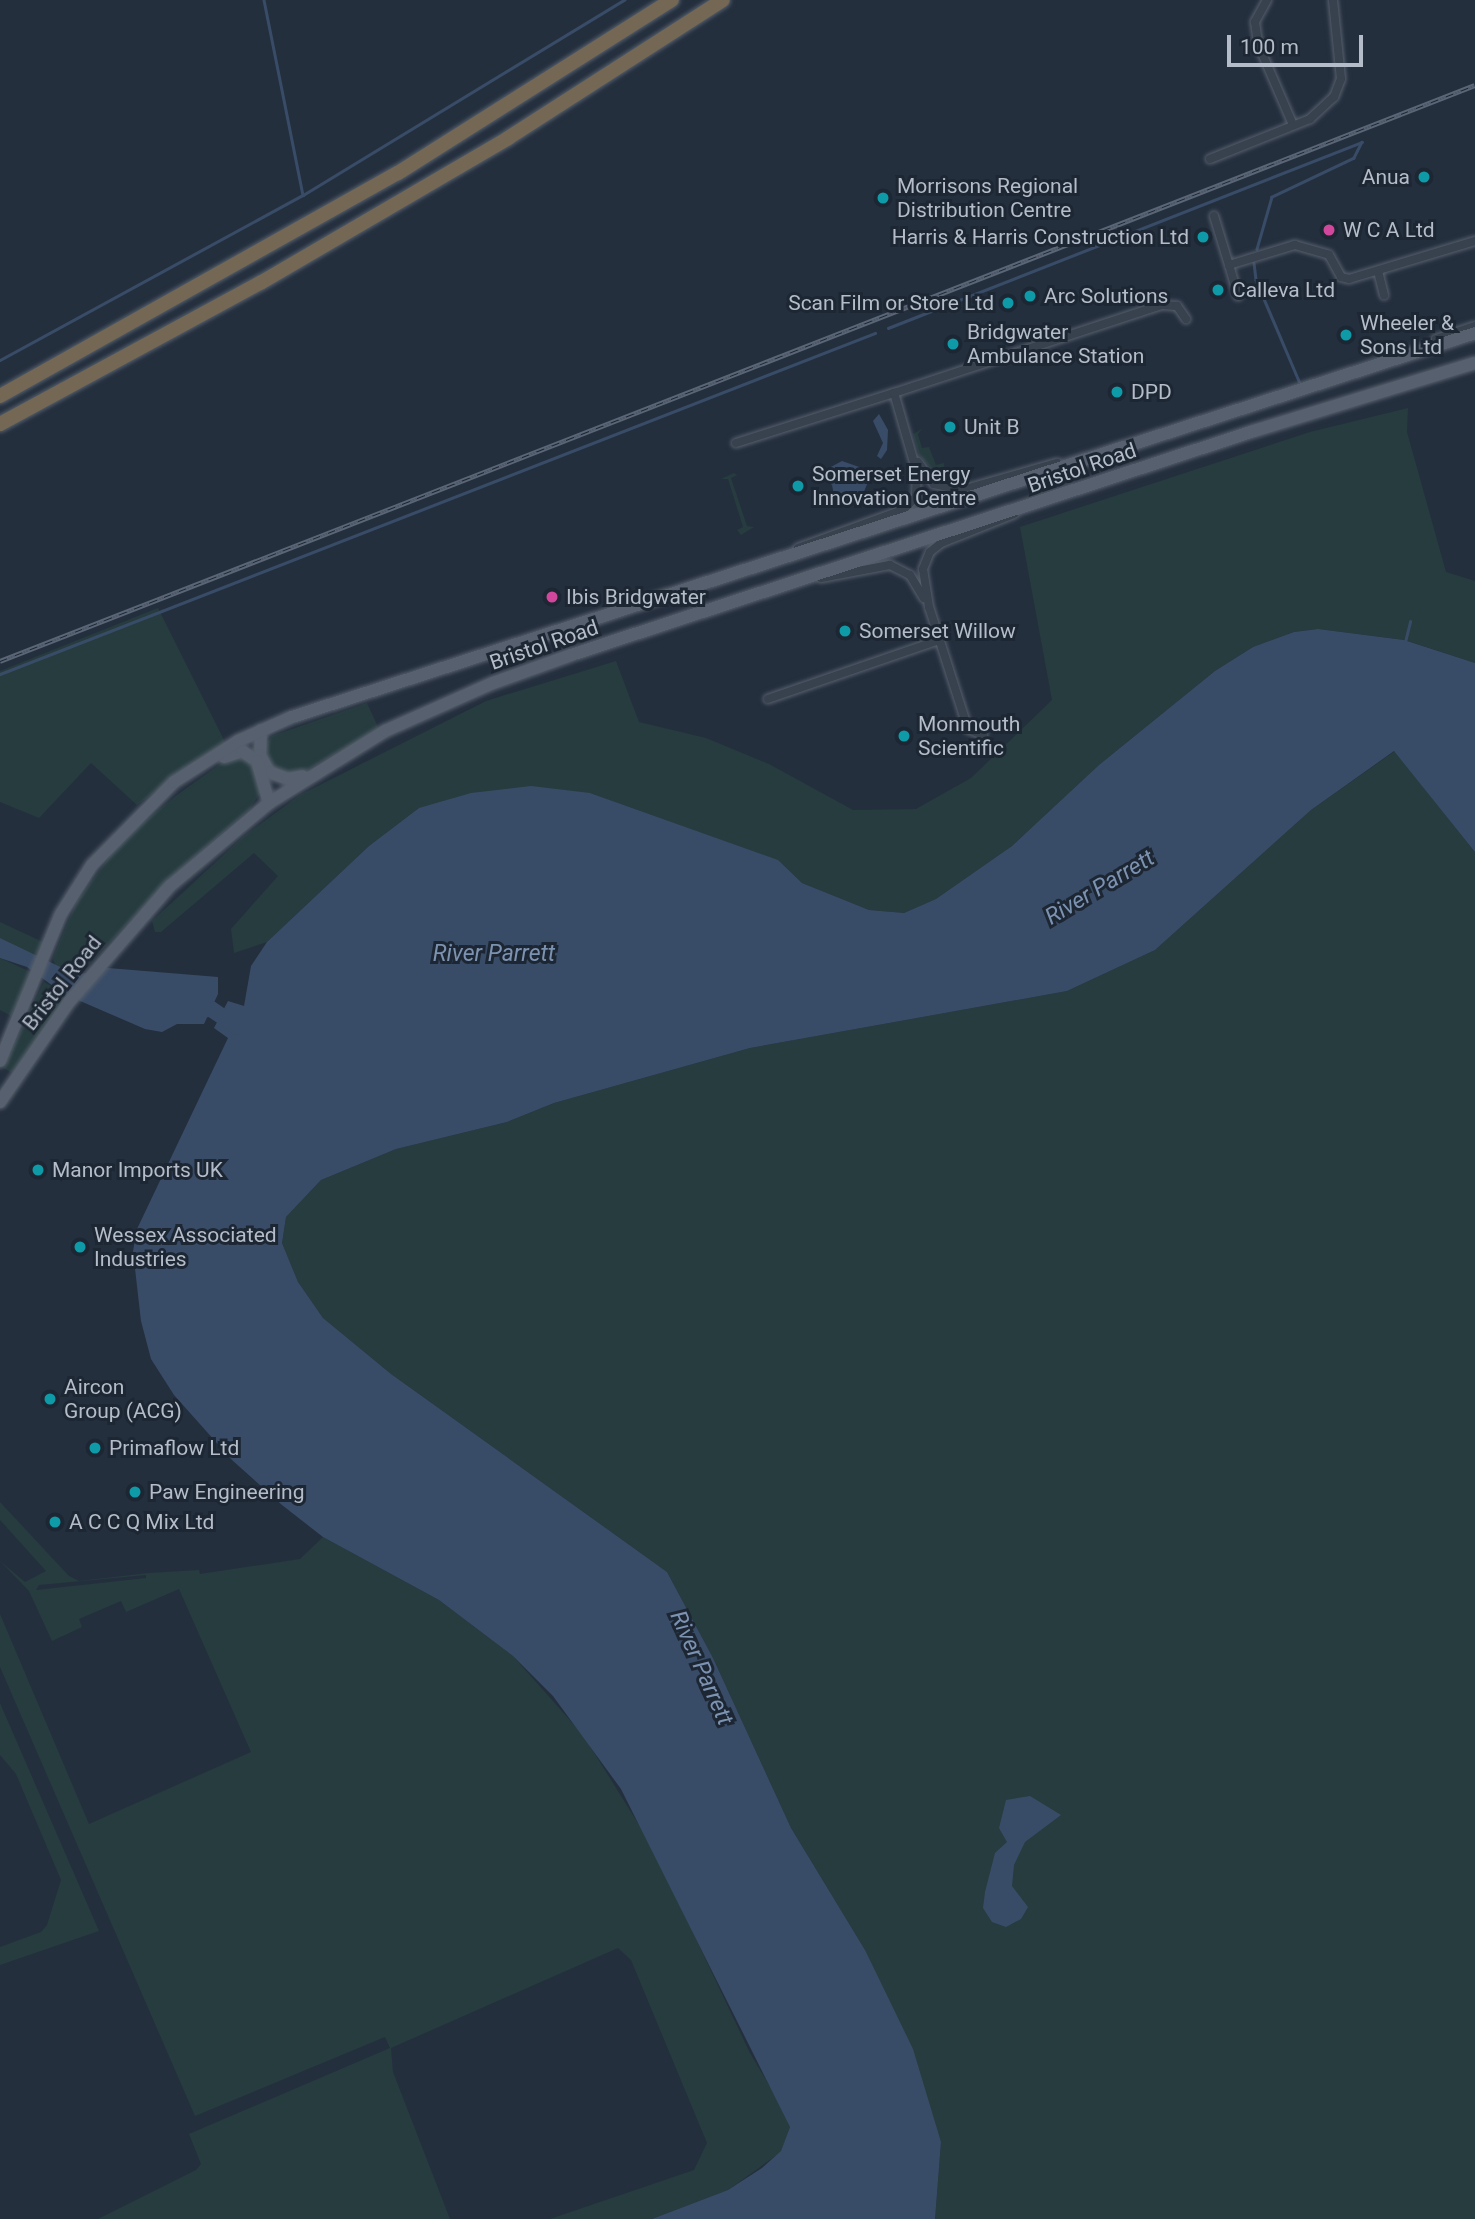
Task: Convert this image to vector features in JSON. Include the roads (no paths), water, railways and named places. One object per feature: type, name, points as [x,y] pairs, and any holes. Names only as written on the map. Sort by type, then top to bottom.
[{"type":"highway","points":[[0,396],[398,173],[672,0]]},
{"type":"highway","points":[[0,424],[262,282],[485,152],[723,0]]},
{"type":"main road","name":"Bristol Road","points":[[0,1061],[29,994],[45,948],[92,865],[158,796],[207,759],[261,730],[1475,333]]},
{"type":"main road","name":"Bristol Road","points":[[0,1102],[69,1002],[170,886],[269,803],[310,774],[385,730],[493,683],[1254,431],[1475,363]]},
{"type":"main road","points":[[261,730],[260,755],[269,772],[288,779],[310,774]]},
{"type":"main road","points":[[158,796],[234,751],[242,751],[257,761],[269,803]]},
{"type":"street","points":[[1267,0],[1255,22],[1258,44],[1293,125]]},
{"type":"street","points":[[1210,159],[1293,125],[1324,108],[1341,79],[1333,0]]},
{"type":"street","points":[[1214,216],[1238,296]]},
{"type":"street","points":[[1229,265],[1295,245],[1329,255],[1341,277],[1378,271],[1475,241]]},
{"type":"street","points":[[1378,271],[1384,295]]},
{"type":"street","points":[[736,443],[1162,305],[1177,306],[1186,319]]},
{"type":"street","name":"Bristol Road","points":[[1399,357],[1416,346],[1475,326]]},
{"type":"street","points":[[771,564],[811,541],[911,505],[919,483],[894,393]]},
{"type":"street","points":[[912,450],[934,484],[962,489],[1118,449]]},
{"type":"street","points":[[983,735],[968,729],[929,607],[923,569],[930,552],[1021,510]]},
{"type":"street","points":[[806,579],[890,565],[910,575],[929,607]]},
{"type":"street","points":[[768,699],[939,640]]},
{"type":"water","points":[[879,414],[888,430],[887,450],[881,459],[877,456],[883,443],[873,421]]},
{"type":"water","points":[[842,461],[865,469],[870,477],[863,494],[843,503],[835,500],[832,485],[826,479],[829,468]]},
{"type":"water","name":"River Parrett","points":[[1318,629],[1404,640],[1475,663],[1475,852],[1394,751],[1311,810],[1155,950],[1067,991],[750,1048],[554,1103],[507,1122],[396,1149],[321,1180],[286,1217],[282,1243],[298,1282],[323,1318],[391,1374],[667,1572],[713,1658],[791,1828],[865,1950],[913,2049],[941,2142],[935,2219],[652,2219],[728,2190],[762,2168],[781,2151],[790,2127],[621,1789],[553,1696],[513,1656],[439,1600],[323,1537],[282,1505],[232,1460],[174,1395],[151,1359],[141,1321],[133,1251],[137,1229],[228,1038],[214,1028],[228,1001],[244,1006],[251,966],[267,942],[369,846],[419,808],[471,793],[531,786],[590,793],[778,860],[802,883],[869,910],[904,913],[936,899],[1012,846],[1099,765],[1215,671],[1253,647],[1294,632]]},
{"type":"water","points":[[0,938],[77,975],[108,968],[218,977],[218,994],[204,1024],[177,1024],[162,1032],[145,1029],[64,994],[27,967],[0,958]]},
{"type":"water","points":[[1030,1796],[1061,1815],[1025,1842],[1014,1865],[1012,1886],[1028,1907],[1021,1919],[1006,1927],[992,1922],[983,1908],[985,1892],[995,1853],[1007,1842],[999,1828],[1006,1800]]},
{"type":"waterway","points":[[264,0],[303,195]]},
{"type":"waterway","points":[[0,360],[303,195],[624,0]]},
{"type":"waterway","points":[[888,328],[1362,142],[1354,158],[1272,197],[1257,249]]},
{"type":"waterway","points":[[1254,263],[1256,280],[1299,381]]},
{"type":"waterway","points":[[0,674],[875,333]]},
{"type":"waterway","points":[[1405,642],[1410,622]]},
{"type":"waterway","points":[[192,1010],[211,1009],[238,1027]]},
{"type":"railway","points":[[0,661],[1475,85]]},
{"type":"place","name":"Anua","points":[[1424,177]]},
{"type":"place","name":"Morrisons Regional Distribution Centre","points":[[883,198]]},
{"type":"place","name":"W C A Ltd","points":[[1329,230]]},
{"type":"place","name":"Harris & Harris Construction Ltd","points":[[1203,237]]},
{"type":"place","name":"Calleva Ltd","points":[[1218,290]]},
{"type":"place","name":"Arc Solutions","points":[[1030,296]]},
{"type":"place","name":"Scan Film or Store Ltd","points":[[1008,303]]},
{"type":"place","name":"Wheeler & Sons Ltd","points":[[1346,335]]},
{"type":"place","name":"Bridgwater Ambulance Station","points":[[953,344]]},
{"type":"place","name":"DPD","points":[[1117,392]]},
{"type":"place","name":"Unit B","points":[[950,427]]},
{"type":"place","name":"Somerset Energy Innovation Centre","points":[[798,486]]},
{"type":"place","name":"Ibis Bridgwater","points":[[552,597]]},
{"type":"place","name":"Somerset Willow","points":[[845,631]]},
{"type":"place","name":"Monmouth Scientific","points":[[904,736]]},
{"type":"place","name":"Manor Imports UK","points":[[38,1170]]},
{"type":"place","name":"Wessex Associated Industries","points":[[80,1247]]},
{"type":"place","name":"Aircon Group (ACG)","points":[[50,1399]]},
{"type":"place","name":"Primaflow Ltd","points":[[95,1448]]},
{"type":"place","name":"Paw Engineering","points":[[135,1492]]},
{"type":"place","name":"A C C Q Mix Ltd","points":[[55,1522]]}]
